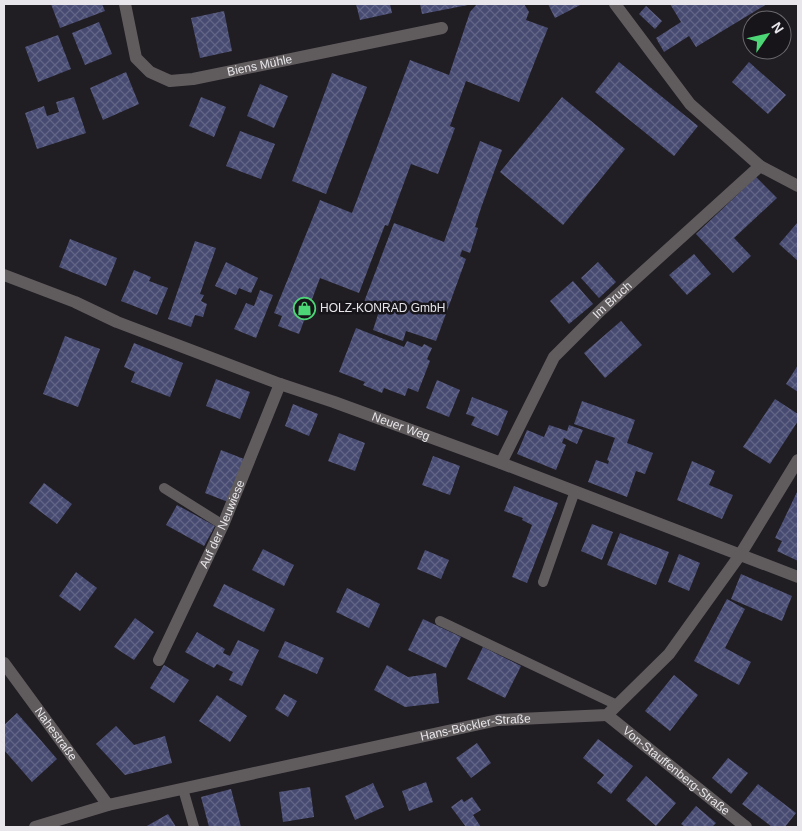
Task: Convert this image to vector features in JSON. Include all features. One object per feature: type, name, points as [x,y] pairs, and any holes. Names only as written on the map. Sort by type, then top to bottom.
[{"type":"street","name":"Biens Mühle","points":[[125,4],[136,58],[150,72],[170,81],[193,79],[442,28]]},
{"type":"street","points":[[615,4],[690,104],[760,166],[798,186]]},
{"type":"street","name":"Im Bruch","points":[[501,463],[554,358],[607,305],[760,166]]},
{"type":"street","name":"Neuer Weg","points":[[4,275],[75,302],[117,322],[280,384],[501,463],[798,577]]},
{"type":"street","name":"Auf der Neuwiese","points":[[159,660],[223,525],[280,384]]},
{"type":"street","points":[[607,715],[669,654],[740,555],[798,460]]},
{"type":"street","name":"Nahestraße","points":[[4,663],[108,805]]},
{"type":"street","name":"Hans-Böckler-Straße","points":[[35,827],[108,805],[498,720],[607,715]]},
{"type":"street","name":"Von-Stauffenberg-Straße","points":[[607,715],[746,827]]},
{"type":"lane","points":[[164,488],[223,525]]},
{"type":"lane","points":[[543,582],[575,491]]},
{"type":"lane","points":[[440,621],[617,705]]},
{"type":"lane","points":[[183,789],[194,827]]},
{"type":"building","points":[[51,4],[102,4],[105,11],[60,28]]},
{"type":"building","points":[[356,4],[390,4],[392,13],[360,20]]},
{"type":"building","points":[[420,4],[468,4],[468,5],[422,14]]},
{"type":"building","points":[[477,4],[524,4],[529,12],[526,20],[548,28],[519,102],[466,81],[450,126],[455,128],[438,174],[411,164],[388,226],[385,225],[359,293],[320,278],[299,334],[278,326],[282,316],[274,313],[320,200],[352,213],[410,60],[449,75],[470,12]]},
{"type":"building","points":[[548,4],[582,4],[555,18]]},
{"type":"building","points":[[670,4],[767,4],[757,10],[742,10],[742,19],[696,47],[689,36],[664,52],[656,38],[681,22]]},
{"type":"building","points":[[646,6],[662,21],[655,29],[639,14]]},
{"type":"building","points":[[224,11],[232,51],[200,58],[191,18]]},
{"type":"building","points":[[99,22],[112,54],[85,65],[72,33]]},
{"type":"building","points":[[58,35],[71,69],[38,82],[25,47]]},
{"type":"building","points":[[619,62],[698,126],[674,156],[595,92]]},
{"type":"building","points":[[749,62],[786,95],[768,114],[732,82]]},
{"type":"building","points":[[126,72],[139,104],[103,120],[90,88]]},
{"type":"building","points":[[332,73],[367,87],[326,194],[292,181]]},
{"type":"building","points":[[260,84],[288,96],[274,128],[247,116]]},
{"type":"building","points":[[74,97],[86,133],[37,149],[25,113],[44,106],[47,116],[59,112],[56,102]]},
{"type":"building","points":[[201,97],[226,107],[214,137],[189,126]]},
{"type":"building","points":[[562,97],[625,149],[563,225],[500,172]]},
{"type":"building","points":[[240,131],[275,144],[261,179],[226,166]]},
{"type":"building","points":[[480,141],[502,150],[475,227],[478,228],[470,253],[462,250],[460,256],[466,259],[436,341],[406,331],[403,341],[373,330],[380,308],[364,302],[394,223],[444,242]]},
{"type":"building","points":[[756,177],[777,198],[734,238],[751,256],[733,273],[696,234]]},
{"type":"building","points":[[798,222],[798,261],[779,244]]},
{"type":"building","points":[[70,239],[117,258],[106,286],[59,267]]},
{"type":"building","points":[[195,241],[216,248],[200,294],[204,295],[201,301],[207,304],[203,317],[195,315],[191,327],[168,319]]},
{"type":"building","points":[[694,254],[711,274],[687,295],[669,275]]},
{"type":"building","points":[[226,262],[258,278],[251,293],[239,288],[236,295],[215,286]]},
{"type":"building","points":[[598,262],[616,282],[599,298],[581,278]]},
{"type":"building","points":[[134,270],[151,277],[149,281],[168,288],[157,315],[121,301]]},
{"type":"building","points":[[573,281],[593,304],[569,324],[550,301]]},
{"type":"building","points":[[260,290],[273,295],[256,338],[234,329],[246,303],[254,306]]},
{"type":"building","points":[[621,321],[642,345],[605,378],[584,353]]},
{"type":"building","points":[[356,328],[404,347],[407,341],[422,347],[424,344],[432,348],[427,359],[430,361],[418,392],[408,388],[405,396],[384,388],[382,393],[363,385],[365,382],[339,372]]},
{"type":"building","points":[[65,336],[100,349],[78,407],[43,394]]},
{"type":"building","points":[[134,343],[183,363],[170,397],[131,382],[135,372],[124,367]]},
{"type":"building","points":[[798,365],[798,392],[786,384]]},
{"type":"building","points":[[216,379],[250,392],[240,419],[206,406]]},
{"type":"building","points":[[437,380],[460,390],[449,417],[426,408]]},
{"type":"building","points":[[472,397],[508,411],[498,436],[471,425],[475,417],[466,414]]},
{"type":"building","points":[[775,399],[798,414],[798,421],[770,464],[743,447]]},
{"type":"building","points":[[582,401],[635,420],[627,443],[653,453],[645,474],[636,471],[627,497],[588,482],[596,460],[608,464],[609,461],[607,460],[615,438],[574,424]]},
{"type":"building","points":[[293,404],[318,414],[309,436],[285,426]]},
{"type":"building","points":[[549,425],[567,431],[569,425],[583,430],[577,444],[564,438],[562,443],[566,445],[556,470],[517,454],[527,430],[544,437]]},
{"type":"building","points":[[339,433],[365,443],[355,471],[328,461]]},
{"type":"building","points":[[221,450],[244,459],[228,502],[205,493]]},
{"type":"building","points":[[433,456],[460,466],[450,495],[422,485]]},
{"type":"building","points":[[692,461],[715,471],[709,485],[733,495],[722,519],[677,500]]},
{"type":"building","points":[[44,483],[72,504],[57,524],[29,503]]},
{"type":"building","points":[[514,486],[558,503],[527,583],[512,577],[532,525],[522,520],[523,518],[504,511]]},
{"type":"building","points":[[798,490],[798,561],[777,551],[782,541],[775,538]]},
{"type":"building","points":[[177,505],[215,526],[204,546],[166,525]]},
{"type":"building","points":[[592,524],[613,532],[602,560],[581,551]]},
{"type":"building","points":[[620,533],[669,552],[656,585],[607,565]]},
{"type":"building","points":[[263,549],[294,565],[284,586],[252,570]]},
{"type":"building","points":[[425,550],[449,560],[441,579],[417,569]]},
{"type":"building","points":[[679,554],[700,563],[689,591],[668,582]]},
{"type":"building","points":[[76,572],[97,588],[80,611],[59,596]]},
{"type":"building","points":[[741,574],[792,596],[782,621],[731,599]]},
{"type":"building","points":[[224,584],[275,609],[264,632],[213,606]]},
{"type":"building","points":[[347,588],[380,604],[369,628],[336,612]]},
{"type":"building","points":[[727,599],[745,609],[725,648],[751,662],[739,685],[694,661]]},
{"type":"building","points":[[135,618],[154,632],[134,660],[114,647]]},
{"type":"building","points":[[423,619],[461,637],[446,668],[408,650]]},
{"type":"building","points":[[197,632],[225,649],[223,653],[230,656],[238,640],[259,650],[242,686],[229,680],[233,672],[217,664],[214,668],[185,652]]},
{"type":"building","points":[[285,641],[324,658],[317,674],[278,657]]},
{"type":"building","points":[[483,647],[521,666],[505,698],[467,679]]},
{"type":"building","points":[[164,665],[189,680],[174,703],[150,688]]},
{"type":"building","points":[[387,665],[408,677],[436,673],[439,703],[405,707],[374,690]]},
{"type":"building","points":[[674,675],[698,695],[670,731],[645,711]]},
{"type":"building","points":[[284,694],[297,701],[288,717],[275,709]]},
{"type":"building","points":[[217,695],[247,716],[230,742],[199,721]]},
{"type":"building","points":[[17,713],[57,759],[32,782],[4,750],[4,725]]},
{"type":"building","points":[[116,726],[134,745],[165,736],[172,763],[125,775],[96,744]]},
{"type":"building","points":[[598,739],[633,766],[611,794],[597,783],[604,775],[583,758]]},
{"type":"building","points":[[477,743],[491,763],[471,778],[456,758]]},
{"type":"building","points":[[728,758],[748,773],[731,794],[712,778]]},
{"type":"building","points":[[646,776],[676,803],[656,826],[626,800]]},
{"type":"building","points":[[426,782],[433,802],[409,811],[402,791]]},
{"type":"building","points":[[373,783],[384,807],[355,820],[345,796]]},
{"type":"building","points":[[758,784],[796,813],[785,827],[772,827],[742,804]]},
{"type":"building","points":[[310,787],[314,817],[283,822],[279,792]]},
{"type":"building","points":[[231,789],[241,827],[209,827],[201,797]]},
{"type":"building","points":[[472,797],[481,810],[473,815],[481,827],[466,827],[451,807],[462,799],[464,802]]},
{"type":"building","points":[[696,806],[716,823],[712,827],[685,827],[681,824]]},
{"type":"building","points":[[168,814],[176,827],[145,827]]},
{"type":"place","name":"HOLZ-KONRAD GmbH","points":[[304,308]]}]
